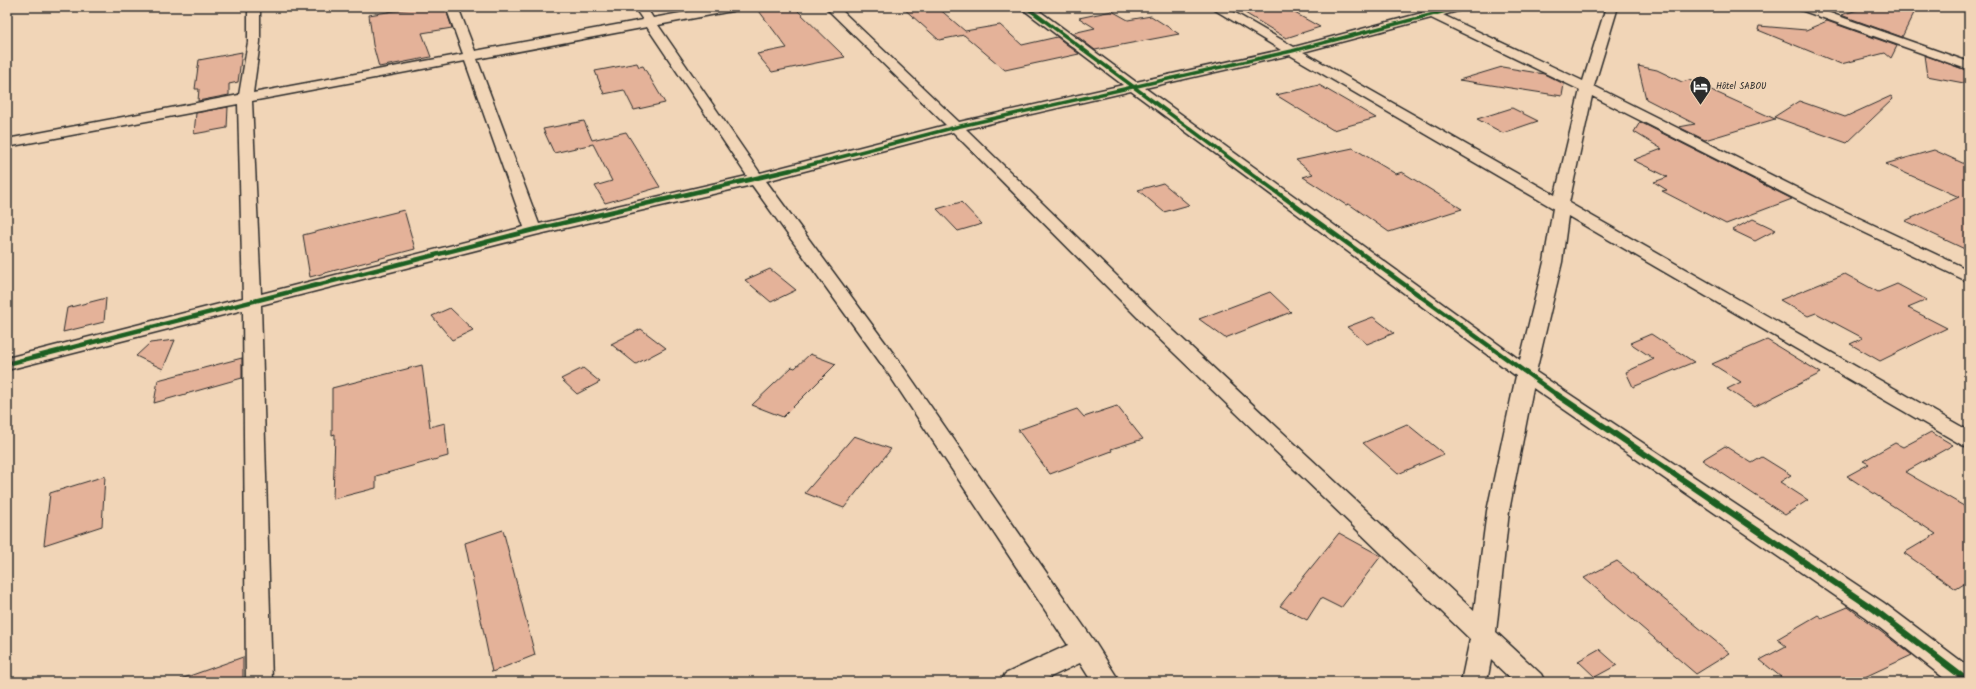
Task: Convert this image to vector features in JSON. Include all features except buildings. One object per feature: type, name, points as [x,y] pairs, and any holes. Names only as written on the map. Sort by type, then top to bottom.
[{"type":"street","points":[[254,7],[254,42],[245,98],[252,301],[259,682]]},
{"type":"street","points":[[452,7],[533,230]]},
{"type":"street","points":[[7,143],[469,56],[645,15],[732,7]]},
{"type":"street","points":[[831,7],[956,127],[1152,321],[1532,682]]},
{"type":"street","points":[[1026,7],[1323,227],[1526,374],[1875,610],[1969,682]]},
{"type":"street","points":[[1216,7],[1969,440]]},
{"type":"street","points":[[1416,7],[1587,88],[1821,206],[1969,277]]},
{"type":"street","points":[[7,364],[533,230],[756,179],[956,127],[1292,51],[1461,7]]},
{"type":"street","points":[[1474,682],[1483,636],[1498,511],[1526,374],[1553,262],[1561,205],[1587,88],[1612,7]]},
{"type":"street","points":[[1802,7],[1969,66]]},
{"type":"street","points":[[645,15],[756,179],[897,372],[1107,682]]},
{"type":"street","points":[[1014,682],[1086,649]]},
{"type":"cycle path","points":[[1026,7],[1323,227],[1526,374],[1875,610],[1969,682]]},
{"type":"cycle path","points":[[7,364],[533,230],[756,179],[956,127],[1292,51],[1461,7]]},
{"type":"place","name":"Hôtel SABOU","points":[[1700,106]]}]
